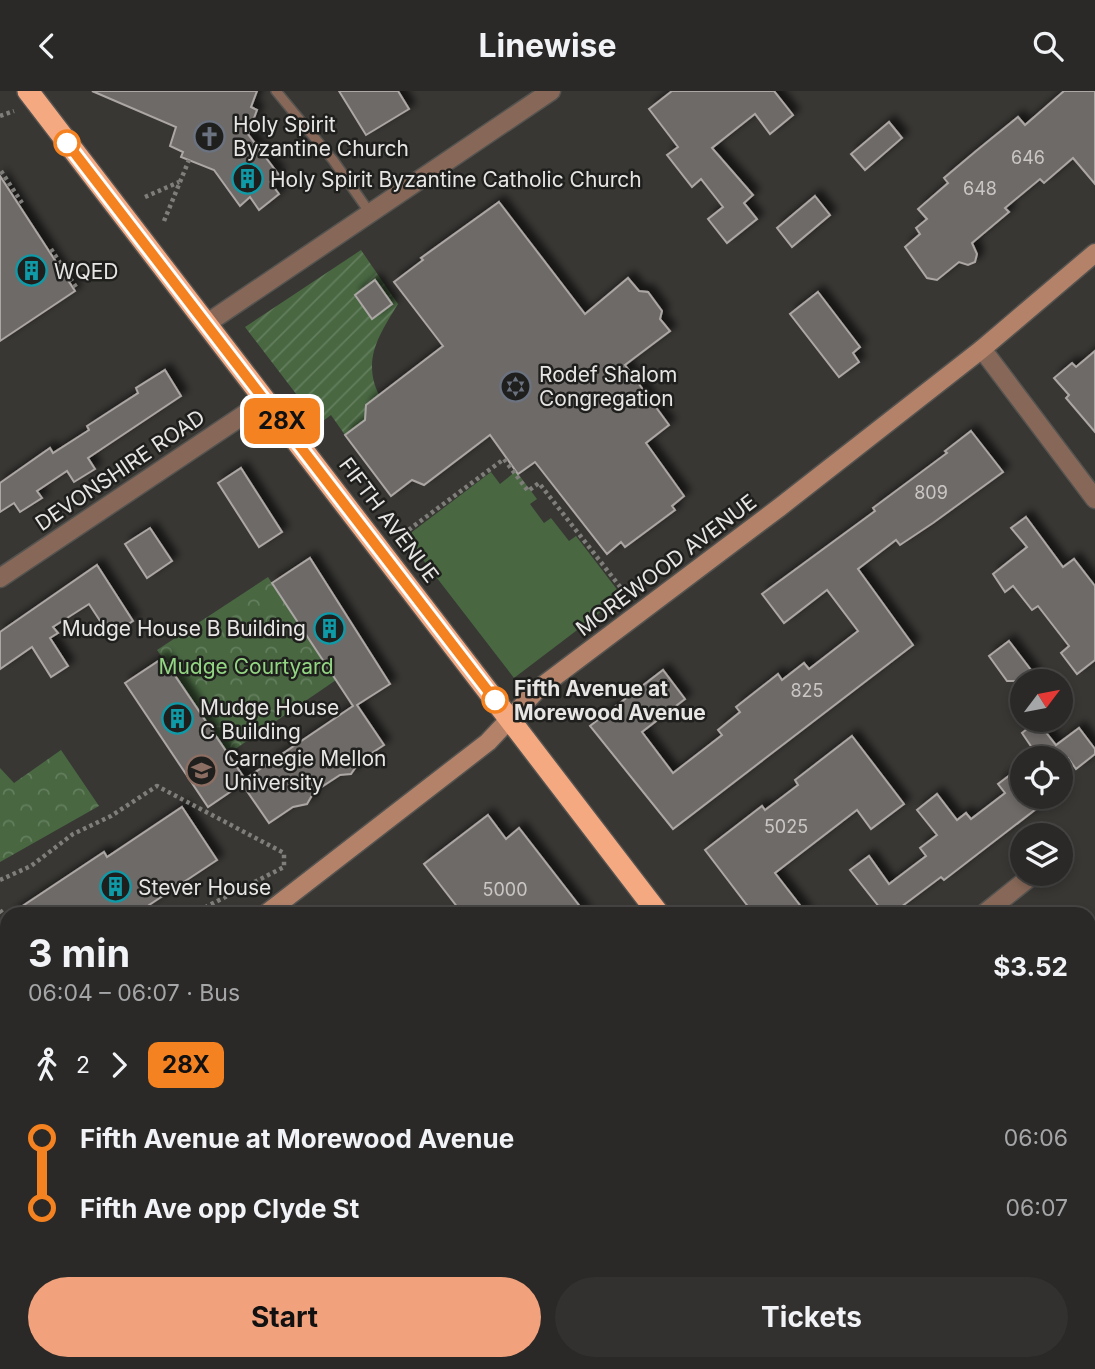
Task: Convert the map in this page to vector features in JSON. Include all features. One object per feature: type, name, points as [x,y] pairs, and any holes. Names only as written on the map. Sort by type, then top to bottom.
[{"type":"highway","name":"FIFTH AVENUE","points":[[28,91],[654,907]]},
{"type":"main road","name":"MOREWOOD AVENUE","points":[[275,907],[488,742],[537,690],[780,507],[982,349],[1095,253]]},
{"type":"street","points":[[206,324],[551,91]]},
{"type":"street","points":[[982,349],[1095,499]]},
{"type":"street","name":"DEVONSHIRE ROAD","points":[[0,578],[266,400]]},
{"type":"street","points":[[992,907],[1019,886]]},
{"type":"lane","points":[[276,91],[333,160],[370,213]]},
{"type":"path","points":[[0,116],[14,111]]},
{"type":"path","points":[[164,221],[189,160]]},
{"type":"path","points":[[1,171],[22,203]]},
{"type":"path","points":[[145,197],[180,182]]},
{"type":"path","points":[[51,249],[78,290]]},
{"type":"path","points":[[403,534],[504,459],[528,491],[539,483],[625,593]]},
{"type":"path","points":[[0,880],[31,866],[73,834],[111,816],[157,786],[284,853],[284,867],[206,907]]},
{"type":"green space","points":[[361,250],[398,304],[375,348],[372,370],[379,395],[366,405],[365,420],[345,435],[331,415],[319,424],[245,327]]},
{"type":"green space","points":[[516,471],[537,499],[530,504],[544,523],[551,518],[569,541],[576,536],[622,596],[514,678],[410,543],[412,532],[491,472],[500,484]]},
{"type":"green space","name":"Mudge Courtyard","points":[[268,577],[336,680],[228,754],[157,650]]},
{"type":"green space","points":[[61,750],[99,806],[0,862],[0,768],[14,783]]},
{"type":"building","name":"Holy Spirit Byzantine Church","points":[[92,91],[257,91],[251,107],[257,110],[248,134],[279,175],[270,182],[279,194],[259,210],[250,197],[240,206],[214,170],[181,157],[183,152],[170,146],[176,127]]},
{"type":"building","points":[[339,91],[398,91],[409,109],[366,135]]},
{"type":"building","points":[[672,91],[774,91],[793,115],[770,134],[755,114],[712,148],[753,195],[744,203],[757,219],[727,243],[708,219],[723,207],[701,179],[692,187],[667,155],[678,147],[649,109]]},
{"type":"building","points":[[1064,91],[1095,91],[1095,184],[1073,158],[1044,183],[1040,179],[1005,208],[1009,212],[972,243],[977,254],[975,262],[968,265],[959,262],[937,280],[927,278],[905,247],[920,234],[916,228],[927,219],[918,209],[948,183],[944,178],[1018,117],[1025,125]]},
{"type":"building","points":[[889,122],[902,138],[865,170],[851,154]]},
{"type":"building","name":"WQED","points":[[0,176],[75,291],[0,341]]},
{"type":"building","points":[[815,196],[830,215],[792,247],[777,228]]},
{"type":"building","name":"Rodef Shalom Congregation","points":[[499,202],[585,314],[628,278],[639,291],[648,292],[662,311],[660,319],[670,331],[625,365],[669,425],[646,443],[684,496],[672,506],[675,510],[625,547],[621,542],[607,554],[535,462],[518,474],[490,435],[424,485],[412,480],[391,496],[345,435],[365,420],[366,405],[443,346],[394,282],[423,260],[421,258]]},
{"type":"building","points":[[375,280],[392,304],[372,319],[355,295]]},
{"type":"building","points":[[818,292],[860,347],[853,353],[859,362],[839,377],[790,314]]},
{"type":"building","points":[[1095,351],[1095,432],[1066,398],[1069,395],[1054,378],[1072,363],[1076,367]]},
{"type":"building","points":[[165,370],[181,396],[88,458],[95,469],[74,482],[67,471],[37,491],[42,498],[20,512],[14,503],[0,512],[0,483],[50,448],[53,453],[89,430],[87,426],[138,393],[136,388]]},
{"type":"building","points":[[971,431],[1003,472],[933,523],[900,545],[896,540],[858,569],[913,645],[673,829],[590,726],[663,670],[685,699],[642,732],[673,773],[722,735],[718,730],[740,712],[736,707],[778,674],[782,680],[804,663],[809,669],[858,631],[827,590],[784,623],[762,594],[875,511],[873,508],[947,453],[945,451]]},
{"type":"building","points":[[241,468],[282,532],[259,547],[218,483]]},
{"type":"building","points":[[1026,517],[1063,567],[1074,559],[1095,586],[1095,660],[1077,674],[1061,653],[1069,646],[1038,606],[1032,610],[1013,586],[1005,592],[993,574],[1027,547],[1011,528]]},
{"type":"building","points":[[150,528],[172,561],[147,578],[125,544]]},
{"type":"building","points":[[310,558],[390,684],[357,705],[384,745],[360,761],[351,774],[340,775],[314,792],[307,804],[293,807],[269,823],[242,784],[208,807],[125,683],[163,658],[245,779],[353,706],[272,583]]},
{"type":"building","points":[[97,565],[133,621],[110,636],[89,604],[53,627],[58,633],[50,638],[68,666],[51,677],[32,647],[0,669],[0,632]]},
{"type":"building","points":[[1009,641],[1030,669],[1010,669],[1010,681],[1007,681],[989,656]]},
{"type":"building","points":[[1079,728],[1095,749],[1095,754],[1076,769],[1073,765],[1073,746],[1031,746],[1022,733],[1046,732],[1056,745]]},
{"type":"building","points":[[852,736],[904,804],[871,829],[857,810],[775,873],[801,907],[748,907],[705,850],[762,806],[765,810],[798,785],[795,780]]},
{"type":"building","points":[[1010,775],[1010,809],[1036,809],[1018,823],[1010,823],[1010,829],[944,880],[941,877],[901,907],[879,907],[850,870],[869,856],[889,884],[926,856],[920,848],[937,835],[917,810],[937,794],[957,820],[966,813],[971,819],[1005,793],[998,784]]},
{"type":"building","name":"Stever House","points":[[182,807],[217,860],[146,907],[21,907],[104,852],[107,857]]},
{"type":"building","points":[[488,815],[506,839],[519,828],[580,907],[457,907],[424,864]]},
{"type":"bus line","name":"28X","points":[[67,143],[495,700]]},
{"type":"place","name":"Holy Spirit Byzantine Church","points":[[210,136]]},
{"type":"place","name":"Holy Spirit Byzantine Catholic Church","points":[[247,179]]},
{"type":"place","name":"WQED","points":[[31,271]]},
{"type":"place","name":"Rodef Shalom Congregation","points":[[516,386]]},
{"type":"place","name":"Mudge House B Building","points":[[329,628]]},
{"type":"place","name":"Fifth Avenue at Morewood Avenue","points":[[495,700]]},
{"type":"place","name":"Mudge House C Building","points":[[177,719]]},
{"type":"place","name":"Carnegie Mellon University","points":[[201,770]]},
{"type":"place","name":"Stever House","points":[[115,887]]}]
